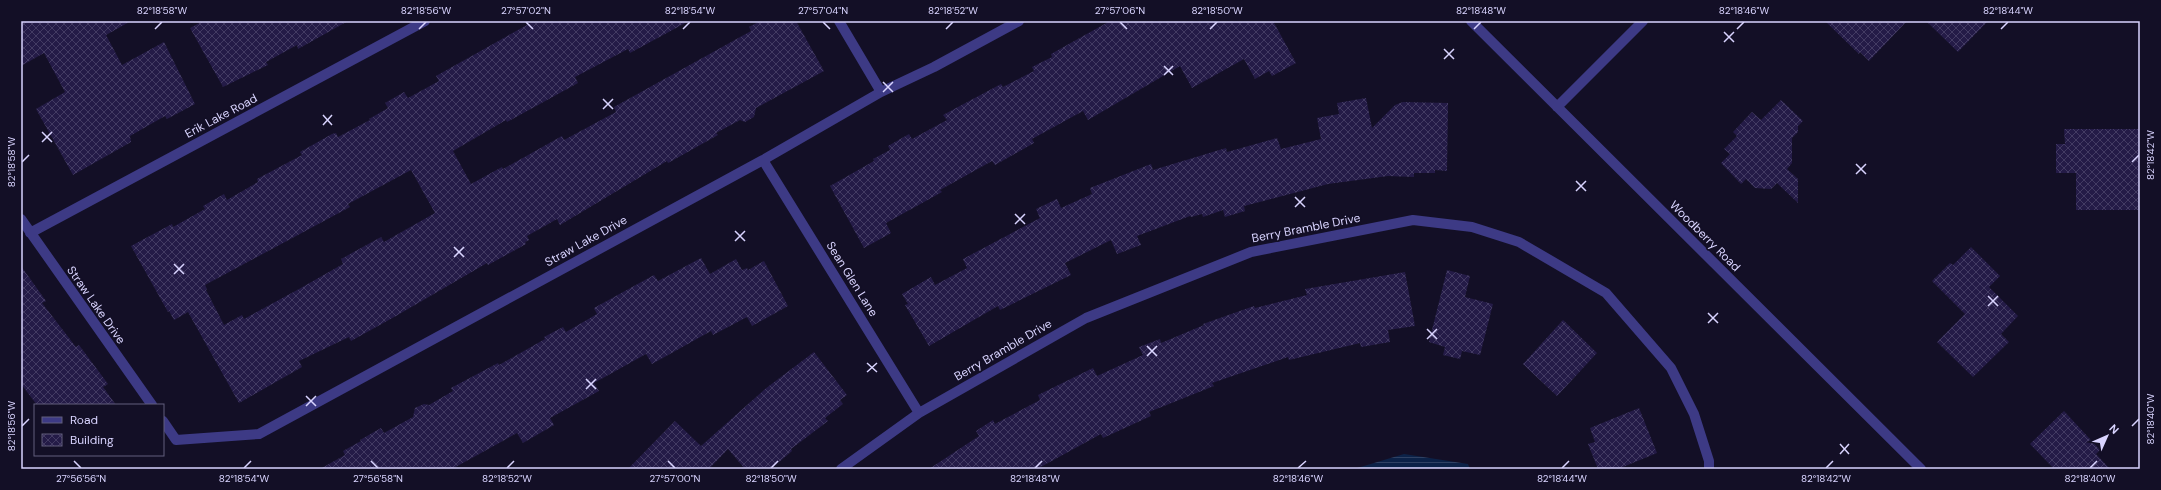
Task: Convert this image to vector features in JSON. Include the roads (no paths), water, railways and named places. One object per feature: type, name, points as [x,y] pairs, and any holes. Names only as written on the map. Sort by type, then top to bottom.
[{"type":"street","name":"Erik Lake Road","points":[[30,233],[425,21]]},
{"type":"street","points":[[839,21],[881,92]]},
{"type":"street","name":"Straw Lake Drive","points":[[164,422],[176,440],[259,434],[763,160],[881,92],[934,67],[1019,21]]},
{"type":"street","name":"Woodberry Road","points":[[1471,21],[1921,469]]},
{"type":"street","points":[[1557,107],[1643,21]]},
{"type":"street","name":"Sean Glen Lane","points":[[763,160],[919,412]]},
{"type":"street","name":"Straw Lake Drive","points":[[21,219],[151,404]]},
{"type":"street","name":"Berry Bramble Drive","points":[[841,469],[919,412],[1086,318],[1244,255],[1413,220],[1472,227],[1519,242],[1606,293],[1671,368],[1694,414],[1709,461],[1709,469]]},
{"type":"water","points":[[1404,454],[1468,464],[1470,469],[1354,469]]}]
